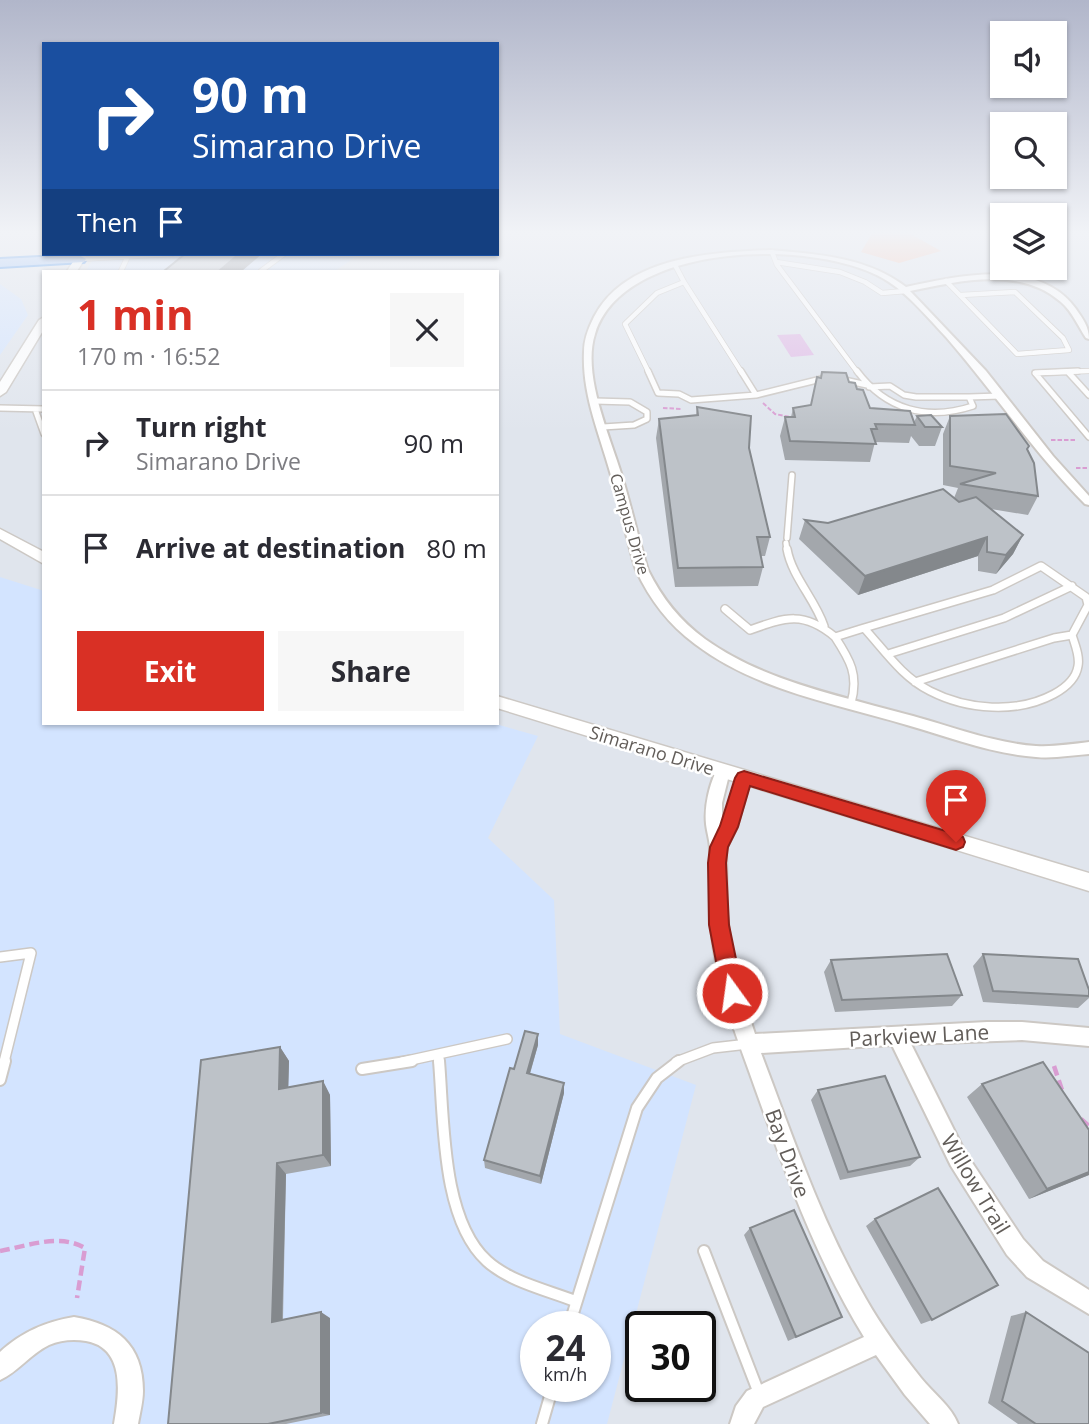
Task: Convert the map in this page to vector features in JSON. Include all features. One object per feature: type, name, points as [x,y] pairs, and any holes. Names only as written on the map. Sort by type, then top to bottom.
[{"type":"street","name":"Campus Drive","points":[[613,298],[599,313],[590,333],[587,374],[642,570],[654,597],[674,622],[707,647],[753,672],[851,703],[998,746],[1038,752],[1089,748]]},
{"type":"street","name":"Campus Drive","points":[[912,298],[966,354],[1057,470],[1089,502]]},
{"type":"street","points":[[1059,298],[1068,304],[1089,337]]},
{"type":"street","points":[[0,392],[42,323]]},
{"type":"street","points":[[0,533],[42,558]]},
{"type":"street","name":"Simarano Drive","points":[[499,703],[1089,882]]},
{"type":"street","name":"Bay Drive","points":[[723,771],[713,812],[719,847],[717,892],[722,947],[732,993],[749,1044],[820,1237],[880,1341],[913,1387],[946,1424]]},
{"type":"street","name":"Bay Drive","points":[[719,847],[729,827],[744,778]]},
{"type":"street","name":"Parkview Lane","points":[[749,1044],[1010,1030],[1089,1037]]},
{"type":"street","name":"Willow Trail","points":[[897,1036],[961,1165],[1015,1247],[1035,1269],[1089,1303]]},
{"type":"street","points":[[0,1368],[24,1345],[43,1334],[81,1326],[97,1331],[111,1340],[122,1354],[128,1372],[130,1394],[126,1424]]},
{"type":"street","points":[[742,1424],[747,1408],[761,1396],[880,1341]]},
{"type":"lane","points":[[651,298],[625,324],[658,393],[679,394],[691,400],[772,394],[804,382],[827,378],[868,386],[890,386],[904,395],[916,397],[1000,396]]},
{"type":"lane","points":[[694,298],[756,395]]},
{"type":"lane","points":[[804,298],[868,386],[883,400],[920,413],[963,410],[973,406],[968,397]]},
{"type":"lane","points":[[964,298],[1017,355],[1069,351],[1063,338],[1022,298]]},
{"type":"lane","points":[[1089,371],[1035,373],[1089,437]]},
{"type":"lane","points":[[1068,372],[1089,395]]},
{"type":"lane","points":[[595,401],[629,401],[641,405],[647,412],[647,419],[634,425],[603,427]]},
{"type":"lane","points":[[0,408],[42,409]]},
{"type":"lane","points":[[35,409],[42,428]]},
{"type":"lane","points":[[792,475],[794,495],[786,518],[790,561],[821,612],[824,626]]},
{"type":"lane","points":[[835,637],[864,628],[993,590],[1041,566],[1086,597],[1088,606],[1072,635],[1079,657],[1078,670],[1070,684],[1045,701],[1006,708],[982,707],[940,694],[915,682],[864,628]]},
{"type":"lane","points":[[888,654],[1004,618],[1072,586]]},
{"type":"lane","points":[[725,609],[750,630],[778,620],[797,618],[812,618],[824,626],[835,637],[857,675],[857,687],[851,703]]},
{"type":"lane","points":[[915,682],[1054,638],[1072,635]]},
{"type":"lane","points":[[0,957],[31,953],[0,1080]]},
{"type":"lane","points":[[362,1069],[439,1056],[508,1039]]},
{"type":"lane","points":[[573,1311],[638,1108],[651,1083],[672,1063],[687,1054],[720,1045],[749,1044]]},
{"type":"lane","points":[[439,1056],[453,1192],[466,1234],[481,1256],[494,1266],[575,1301]]},
{"type":"lane","points":[[704,1251],[761,1396]]},
{"type":"lane","points":[[542,1424],[548,1402]]},
{"type":"path","points":[[763,403],[775,414],[797,418]]},
{"type":"path","points":[[663,408],[685,410]]},
{"type":"path","points":[[1044,441],[1089,437]]},
{"type":"path","points":[[1066,468],[1089,468]]},
{"type":"path","points":[[1054,1066],[1063,1093]]},
{"type":"path","points":[[1079,1116],[1089,1126]]},
{"type":"path","points":[[0,1251],[62,1241],[78,1242],[85,1248],[77,1298]]},
{"type":"shaded area","points":[[0,298],[20,298],[28,315],[0,355]]},
{"type":"shaded area","points":[[800,334],[814,355],[791,357],[777,335]]},
{"type":"shaded area","points":[[0,577],[42,590],[42,725],[499,725],[538,736],[488,838],[554,900],[560,1034],[696,1085],[637,1311],[625,1311],[625,1355],[607,1424],[0,1424]]},
{"type":"building","points":[[822,372],[846,373],[849,382],[855,383],[857,389],[863,390],[870,408],[910,411],[915,425],[875,424],[877,429],[871,429],[876,444],[790,441],[785,417],[795,417],[793,408],[811,405],[817,377],[821,378]]},
{"type":"building","points":[[697,407],[751,416],[749,448],[770,537],[757,537],[763,567],[678,568],[659,419],[698,415]]},
{"type":"building","points":[[1006,414],[1029,446],[1027,449],[1034,463],[1038,496],[960,484],[996,473],[950,466],[950,416]]},
{"type":"building","points":[[931,415],[942,427],[925,427],[917,416]]},
{"type":"building","points":[[943,489],[959,502],[976,497],[1023,535],[1006,555],[987,552],[987,537],[865,576],[805,520],[828,523]]},
{"type":"building","points":[[947,954],[962,995],[842,1000],[831,960]]},
{"type":"building","points":[[983,954],[1078,959],[1089,996],[993,991]]},
{"type":"building","points":[[525,1031],[538,1034],[527,1073],[564,1083],[540,1176],[484,1160],[510,1068],[514,1069]]},
{"type":"building","points":[[280,1047],[279,1089],[323,1081],[323,1155],[277,1163],[272,1322],[321,1312],[321,1413],[268,1424],[168,1424],[201,1060]]},
{"type":"building","points":[[1043,1062],[1089,1130],[1089,1172],[1047,1189],[982,1084]]},
{"type":"building","points":[[885,1076],[920,1157],[848,1172],[818,1090]]},
{"type":"building","points":[[938,1188],[998,1285],[932,1320],[875,1219]]},
{"type":"building","points":[[794,1210],[842,1317],[796,1337],[750,1228]]},
{"type":"building","points":[[1026,1312],[1089,1353],[1089,1424],[1036,1424],[1002,1401]]},
{"type":"route","points":[[732,993],[719,925],[717,863],[719,847],[729,827],[744,778],[956,842]]}]
